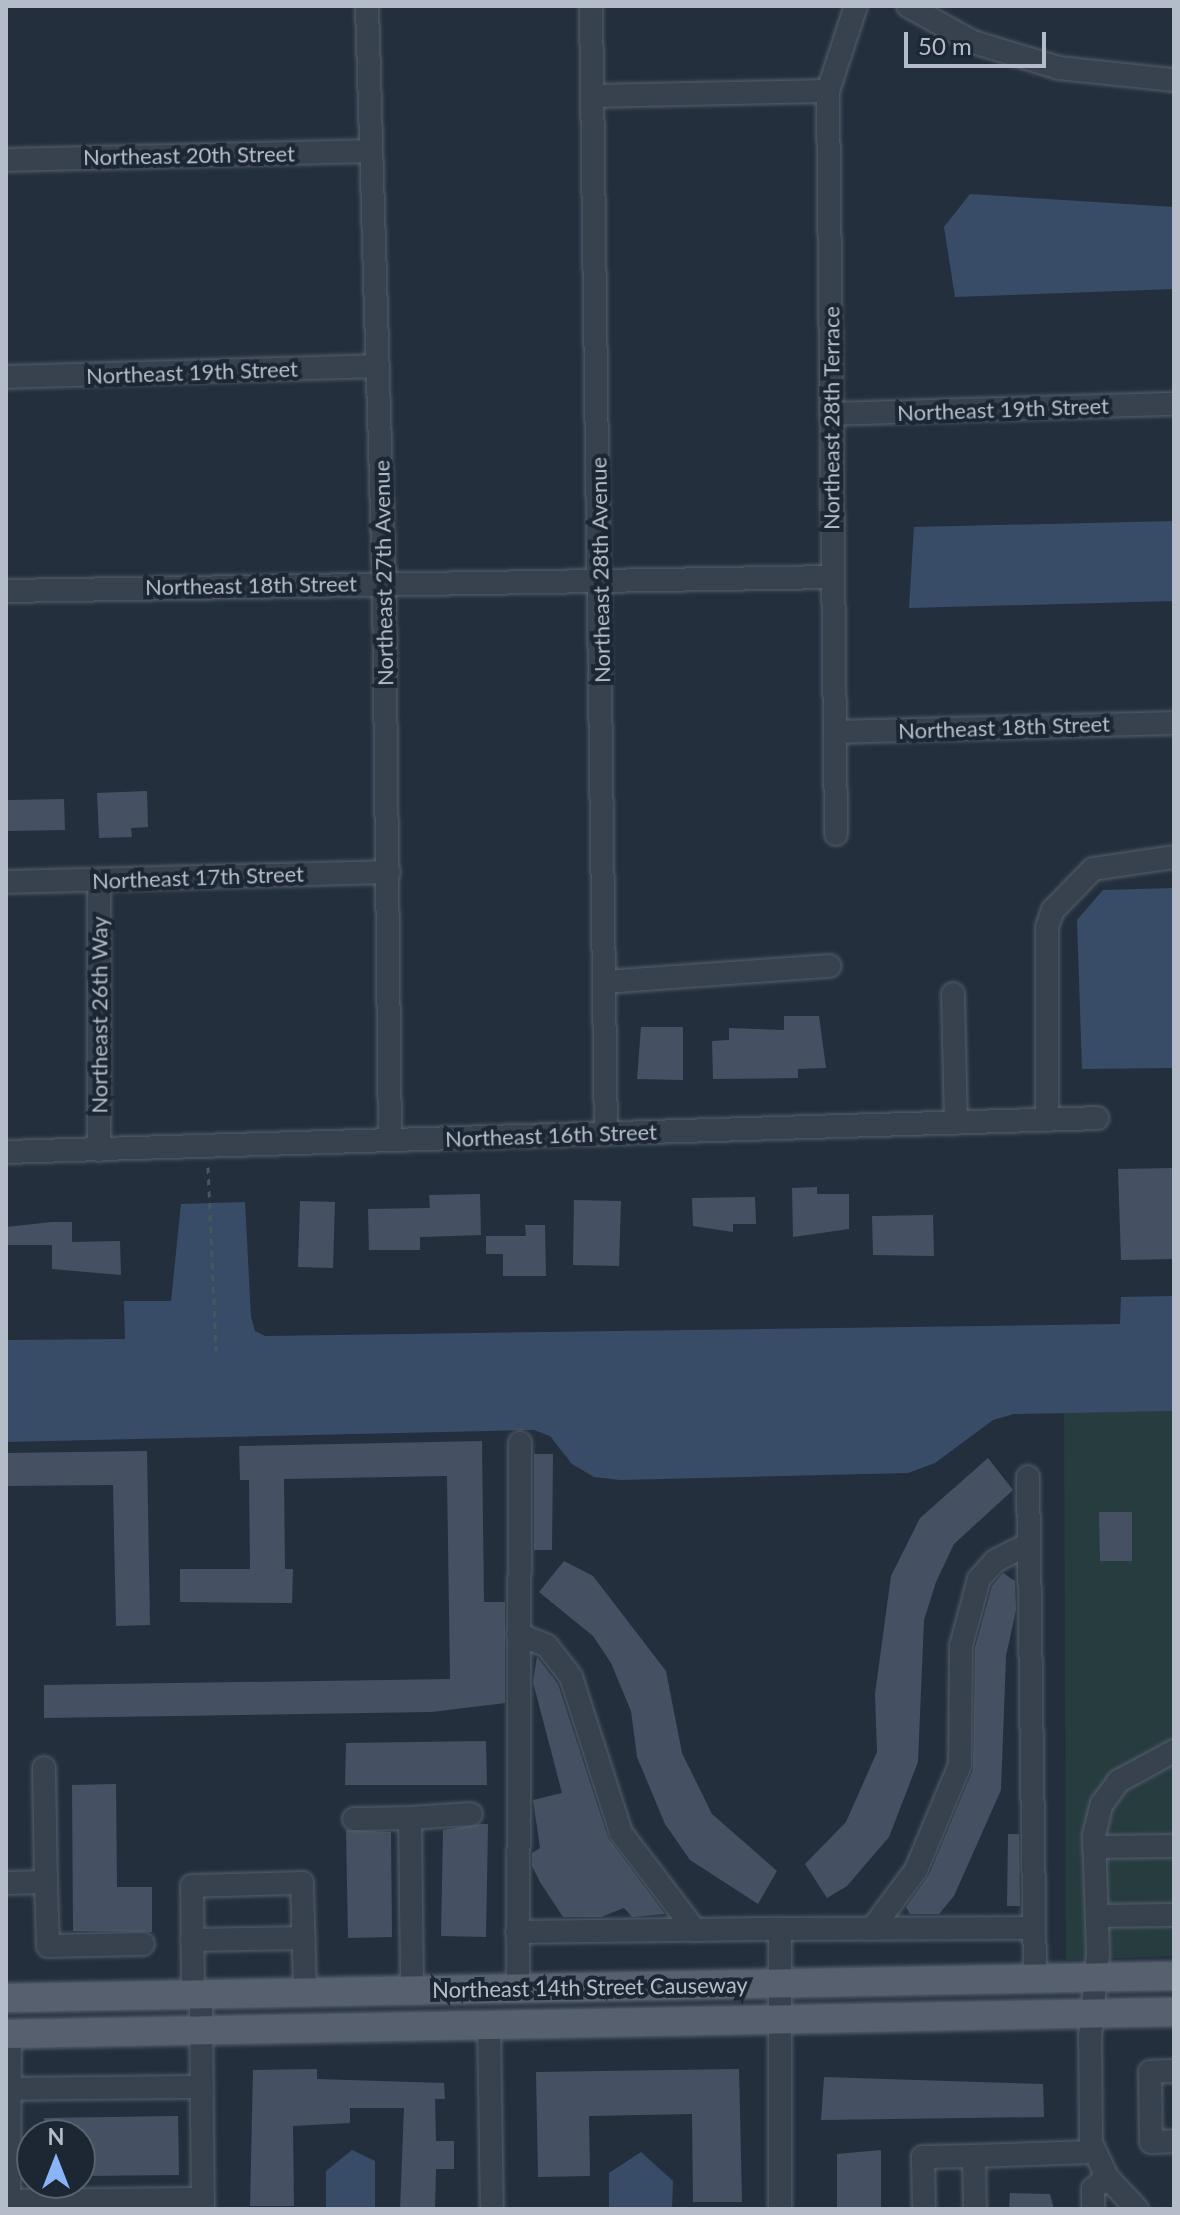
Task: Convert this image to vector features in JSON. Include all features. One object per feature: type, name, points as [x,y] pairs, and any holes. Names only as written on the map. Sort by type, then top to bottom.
[{"type":"main road","name":"Northeast 14th Street Causeway","points":[[6,1998],[1174,1976]]},
{"type":"main road","points":[[446,1990],[472,2004],[489,2025]]},
{"type":"main road","name":"Northeast 14th Street Causeway","points":[[8,2034],[1174,2012]]},
{"type":"street","name":"Northeast 27th Avenue","points":[[367,6],[384,581],[390,1140]]},
{"type":"street","name":"Northeast 28th Avenue","points":[[591,6],[601,577],[606,1134]]},
{"type":"street","name":"Northeast 28th Terrace","points":[[836,834],[828,91],[856,6]]},
{"type":"street","points":[[908,6],[973,42],[1059,68],[1174,80]]},
{"type":"street","points":[[592,96],[828,91]]},
{"type":"street","name":"Northeast 20th Street","points":[[6,160],[371,151]]},
{"type":"street","name":"Northeast 19th Street","points":[[6,377],[378,366]]},
{"type":"street","name":"Northeast 19th Street","points":[[831,414],[1174,404]]},
{"type":"street","name":"Northeast 18th Street","points":[[6,591],[601,577],[832,577]]},
{"type":"street","name":"Northeast 18th Street","points":[[835,732],[1174,723]]},
{"type":"street","points":[[1047,1120],[1047,927],[1053,910],[1093,869],[1174,857]]},
{"type":"street","name":"Northeast 17th Street","points":[[6,882],[389,872]]},
{"type":"street","name":"Northeast 26th Way","points":[[99,880],[99,1150]]},
{"type":"street","points":[[605,982],[829,966]]},
{"type":"street","points":[[953,994],[956,1123]]},
{"type":"street","name":"Northeast 16th Street","points":[[6,1152],[1097,1118]]},
{"type":"street","points":[[518,1989],[520,1443]]},
{"type":"street","points":[[1028,1477],[1035,1979]]},
{"type":"street","points":[[872,1929],[916,1870],[960,1765],[961,1646],[979,1579],[995,1561],[1028,1544]]},
{"type":"street","points":[[518,1634],[547,1646],[571,1677],[621,1833],[695,1930]]},
{"type":"street","points":[[1137,2209],[1107,2177],[1093,2152],[1092,2014],[1097,1916],[1094,1847],[1102,1804],[1119,1781],[1173,1752]]},
{"type":"street","points":[[44,1768],[48,1946],[143,1944]]},
{"type":"street","points":[[354,1819],[471,1814]]},
{"type":"street","points":[[410,1818],[412,1992]]},
{"type":"street","points":[[1094,1847],[1174,1846]]},
{"type":"street","points":[[6,1883],[46,1882]]},
{"type":"street","points":[[8,2034],[9,2205],[203,2204],[201,2030],[192,1940],[192,1886],[302,1883],[305,1992]]},
{"type":"street","points":[[1097,1916],[1174,1915]]},
{"type":"street","points":[[517,1932],[1033,1928]]},
{"type":"street","points":[[780,1929],[776,2020],[780,2209]]},
{"type":"street","points":[[192,1940],[304,1938]]},
{"type":"street","points":[[489,2025],[492,2209]]},
{"type":"street","points":[[1174,2071],[1150,2072],[1151,2142],[1174,2141]]},
{"type":"street","points":[[8,2089],[202,2087]]},
{"type":"street","points":[[924,2209],[923,2157],[1093,2152]]},
{"type":"street","points":[[974,2156],[975,2209]]},
{"type":"street","points":[[1093,2209],[1093,2189],[1107,2177]]},
{"type":"path","points":[[207,1146],[216,1351]]},
{"type":"green space","points":[[1174,1411],[1174,1956],[1066,1960],[1064,1413]]},
{"type":"water","points":[[970,194],[1174,207],[1174,289],[955,297],[944,227]]},
{"type":"water","points":[[1174,521],[1174,601],[909,608],[914,527]]},
{"type":"water","points":[[1174,888],[1174,1068],[1082,1069],[1077,920],[1103,890]]},
{"type":"water","points":[[245,1202],[251,1317],[255,1331],[265,1336],[1120,1324],[1121,1297],[1174,1296],[1174,1411],[1014,1414],[993,1420],[935,1463],[908,1473],[620,1480],[594,1477],[572,1464],[550,1436],[534,1430],[6,1442],[6,1340],[125,1339],[124,1301],[171,1301],[181,1204]]},
{"type":"water","points":[[352,2150],[375,2161],[375,2209],[326,2209],[326,2171]]},
{"type":"water","points":[[641,2152],[673,2181],[672,2209],[609,2209],[609,2173]]},
{"type":"building","points":[[147,791],[148,827],[131,828],[132,837],[99,838],[97,793]]},
{"type":"building","points":[[64,799],[65,830],[8,831],[8,800]]},
{"type":"building","points":[[784,1016],[819,1016],[826,1068],[798,1069],[798,1078],[713,1079],[712,1041],[729,1040],[729,1028],[784,1030]]},
{"type":"building","points":[[641,1027],[683,1027],[683,1080],[637,1079]]},
{"type":"building","points":[[1174,1168],[1174,1259],[1121,1260],[1118,1169]]},
{"type":"building","points":[[817,1187],[817,1194],[849,1194],[849,1229],[793,1237],[792,1188]]},
{"type":"building","points":[[480,1194],[481,1235],[420,1237],[420,1250],[369,1250],[368,1209],[430,1208],[429,1195]]},
{"type":"building","points":[[755,1197],[756,1224],[733,1224],[733,1232],[693,1226],[692,1198]]},
{"type":"building","points":[[574,1200],[621,1201],[619,1266],[573,1265]]},
{"type":"building","points":[[300,1201],[335,1202],[333,1268],[298,1267]]},
{"type":"building","points":[[933,1215],[934,1256],[873,1255],[872,1216]]},
{"type":"building","points":[[72,1222],[72,1242],[120,1241],[121,1275],[52,1269],[52,1245],[6,1245],[6,1227]]},
{"type":"building","points":[[525,1225],[545,1225],[546,1276],[503,1276],[503,1254],[486,1254],[486,1236],[526,1236]]},
{"type":"building","points":[[482,1441],[484,1602],[505,1602],[505,1703],[432,1712],[44,1718],[44,1685],[450,1679],[447,1476],[284,1479],[285,1569],[293,1569],[292,1603],[180,1602],[180,1569],[250,1569],[249,1480],[240,1480],[239,1446]]},
{"type":"building","points":[[147,1451],[150,1625],[116,1626],[113,1485],[6,1486],[6,1453]]},
{"type":"building","points":[[534,1454],[553,1454],[552,1550],[534,1550]]},
{"type":"building","points":[[988,1458],[1013,1490],[954,1544],[936,1582],[924,1620],[918,1762],[889,1837],[847,1886],[827,1898],[805,1864],[846,1822],[877,1752],[875,1694],[891,1576],[920,1518]]},
{"type":"building","points":[[1099,1512],[1132,1512],[1132,1561],[1100,1561]]},
{"type":"building","points":[[564,1561],[593,1576],[666,1671],[682,1753],[712,1814],[777,1871],[758,1904],[690,1860],[665,1824],[637,1757],[631,1711],[611,1663],[593,1636],[539,1592]]},
{"type":"building","points":[[1003,1573],[1015,1581],[1016,1610],[1006,1656],[1001,1790],[954,1896],[939,1914],[910,1914],[906,1907],[929,1875],[973,1770],[975,1648],[992,1586]]},
{"type":"building","points":[[537,1657],[558,1684],[608,1838],[665,1914],[632,1917],[624,1908],[601,1917],[563,1917],[532,1866],[532,1853],[540,1848],[533,1800],[562,1793],[533,1682]]},
{"type":"building","points":[[486,1741],[487,1785],[345,1785],[346,1743]]},
{"type":"building","points":[[116,1784],[117,1887],[152,1887],[152,1932],[73,1931],[72,1785]]},
{"type":"building","points":[[488,1824],[486,1937],[441,1936],[443,1830]]},
{"type":"building","points":[[346,1830],[391,1832],[392,1937],[348,1938]]},
{"type":"building","points":[[1008,1834],[1019,1834],[1020,1906],[1007,1906]]},
{"type":"building","points":[[317,2069],[317,2079],[444,2083],[445,2099],[435,2099],[436,2141],[454,2141],[454,2169],[436,2169],[435,2209],[400,2209],[404,2108],[350,2108],[350,2123],[293,2126],[294,2206],[250,2206],[253,2070]]},
{"type":"building","points":[[739,2069],[742,2202],[693,2202],[692,2114],[589,2116],[590,2176],[538,2177],[536,2072]]},
{"type":"building","points":[[824,2077],[1043,2084],[1044,2117],[821,2120]]},
{"type":"building","points":[[178,2116],[179,2175],[96,2176],[96,2119],[44,2118]]},
{"type":"building","points":[[881,2150],[881,2209],[837,2209],[837,2154]]},
{"type":"building","points":[[1010,2193],[1050,2194],[1054,2209],[1009,2209]]}]
